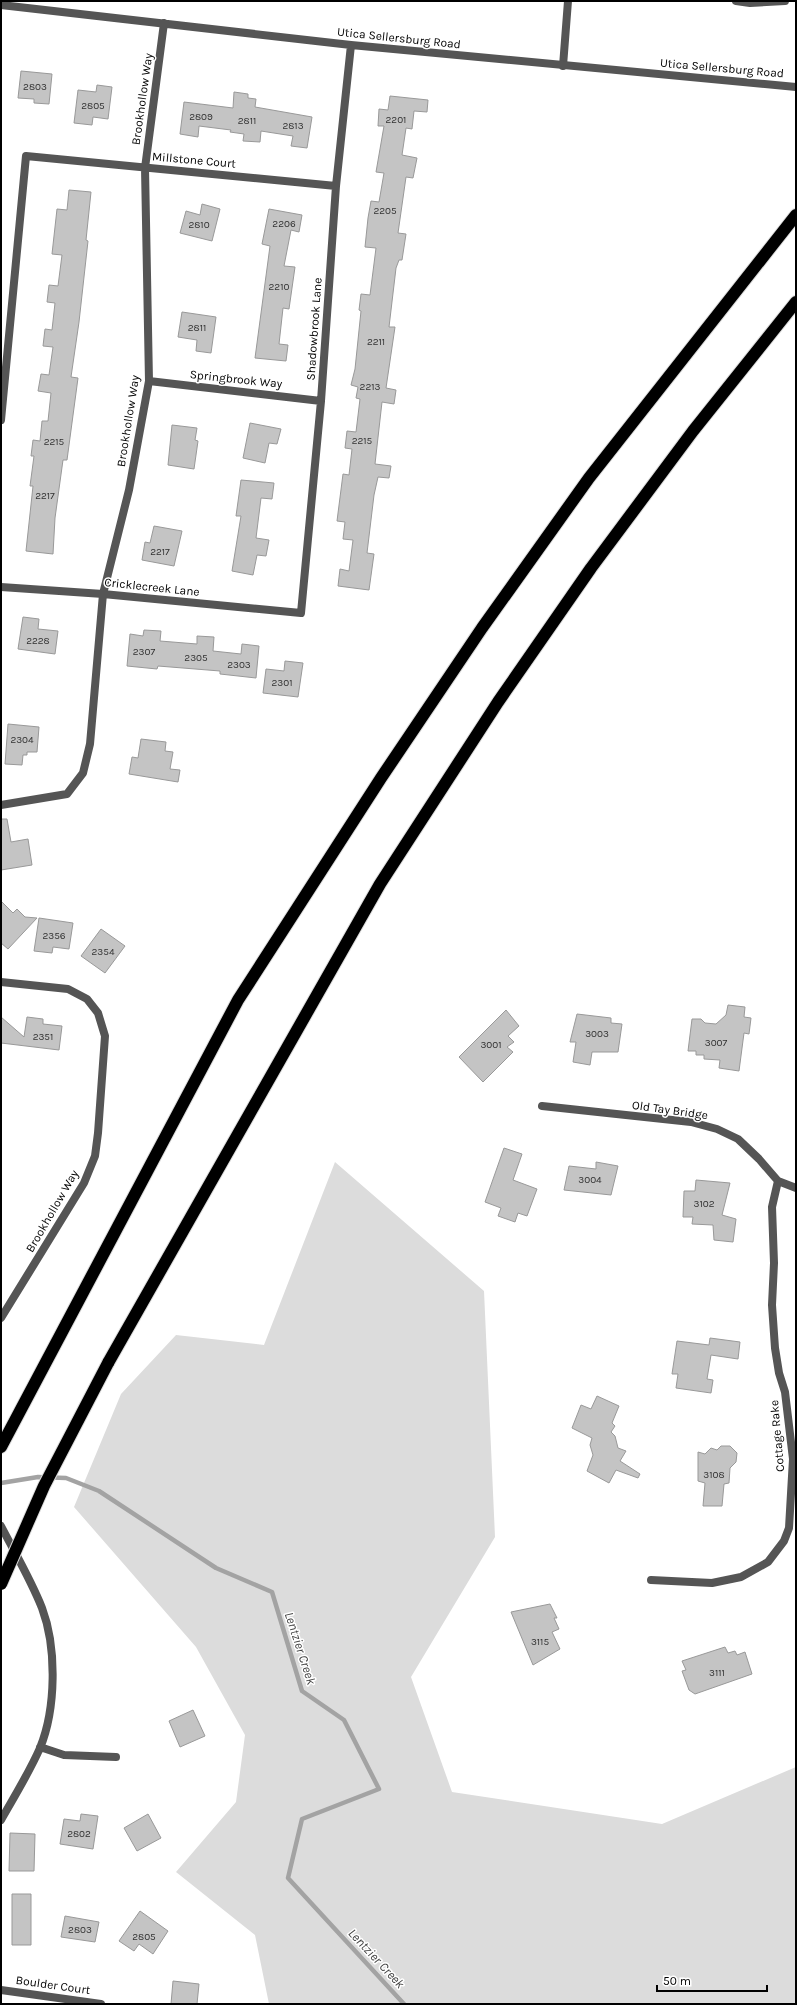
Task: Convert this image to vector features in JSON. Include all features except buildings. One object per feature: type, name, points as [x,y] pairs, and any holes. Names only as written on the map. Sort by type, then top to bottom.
[{"type":"highway","points":[[1,1448],[238,1000],[382,778],[482,628],[589,478],[796,215]]},
{"type":"highway","points":[[1,1584],[44,1486],[108,1363],[384,877],[494,709],[591,568],[692,431],[796,302]]},
{"type":"street","points":[[563,66],[568,1]]},
{"type":"street","points":[[736,1],[750,4],[785,1]]},
{"type":"street","name":"Utica Sellersburg Road","points":[[1,5],[352,45],[796,87]]},
{"type":"street","name":"Brookhollow Way","points":[[1,805],[67,794],[83,772],[90,744],[103,594],[129,490],[149,381],[145,168],[164,23]]},
{"type":"street","name":"Shadowbrook Lane","points":[[301,613],[321,401],[336,186],[352,45]]},
{"type":"street","name":"Millstone Court","points":[[1,420],[26,156],[336,186]]},
{"type":"street","name":"Springbrook Way","points":[[149,381],[321,401]]},
{"type":"street","name":"Cricklecreek Lane","points":[[1,587],[103,594],[301,613]]},
{"type":"street","name":"Brookhollow Way","points":[[1,982],[68,989],[87,999],[98,1013],[105,1036],[95,1156],[84,1182],[1,1318]]},
{"type":"street","name":"Old Tay Bridge","points":[[542,1106],[690,1122],[717,1129],[738,1138],[778,1181],[796,1188]]},
{"type":"street","name":"Cottage Rake","points":[[651,1580],[712,1583],[741,1577],[768,1562],[784,1541],[790,1528],[793,1459],[785,1392],[779,1373],[775,1348],[772,1305],[774,1263],[772,1207],[778,1181]]},
{"type":"street","points":[[1,1526],[42,1609],[52,1661],[52,1688],[48,1719],[40,1747],[1,1820]]},
{"type":"street","points":[[40,1747],[64,1755],[116,1757]]},
{"type":"street","name":"Boulder Court","points":[[1,1990],[102,2004]]},
{"type":"shaded area","points":[[335,1162],[484,1291],[495,1537],[411,1677],[452,1792],[662,1824],[796,1767],[796,2004],[269,2004],[255,1935],[176,1872],[236,1802],[245,1735],[196,1647],[74,1507],[121,1394],[176,1335],[264,1345]]},
{"type":"waterway","name":"Lentzier Creek","points":[[1,1483],[38,1477],[66,1478],[99,1491],[216,1568],[272,1592],[302,1691],[344,1720],[379,1789],[302,1819],[288,1878],[404,2004]]}]
